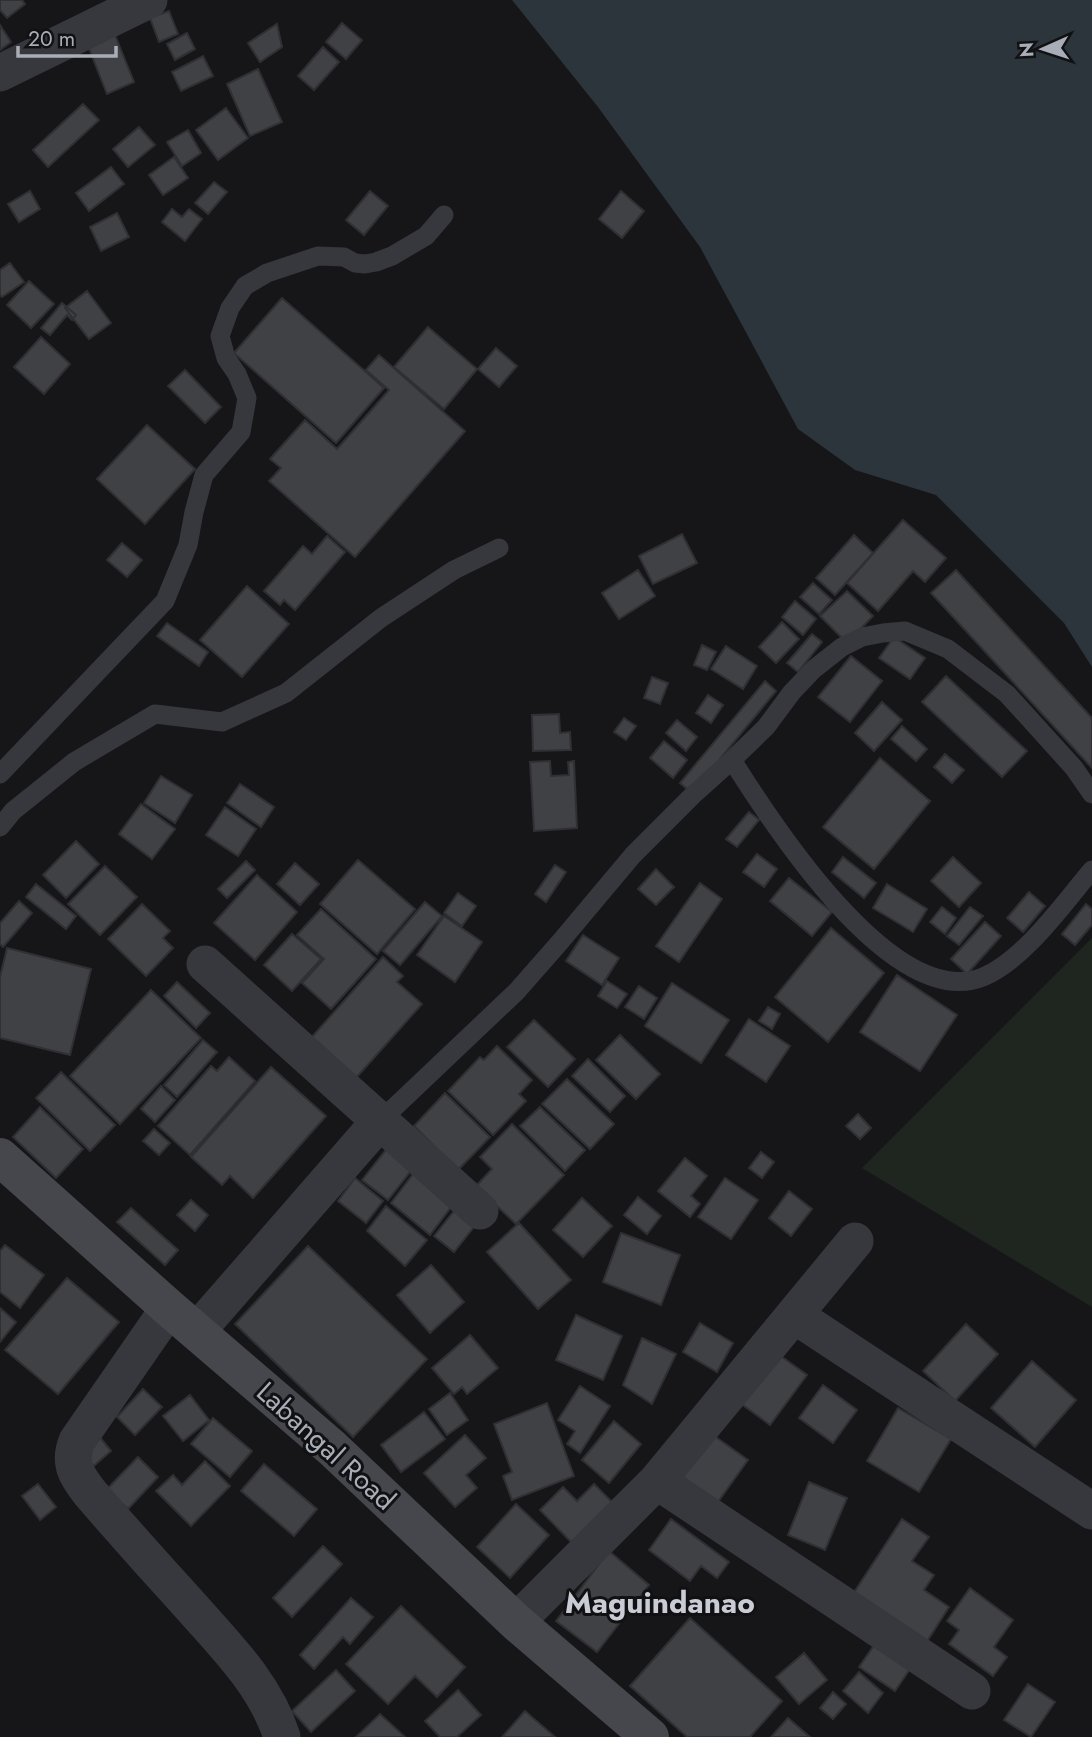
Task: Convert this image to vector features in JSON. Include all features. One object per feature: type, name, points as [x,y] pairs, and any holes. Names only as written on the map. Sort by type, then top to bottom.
[{"type":"main road","name":"Labangal Road","points":[[0,1157],[332,1448],[516,1622],[650,1737]]},
{"type":"street","points":[[0,73],[149,0]]},
{"type":"street","points":[[205,964],[480,1212]]},
{"type":"street","points":[[282,1737],[261,1690],[90,1493],[75,1472],[72,1452],[77,1441],[183,1319],[380,1121]]},
{"type":"street","points":[[516,1622],[657,1481],[855,1241]]},
{"type":"street","points":[[794,1315],[1092,1511]]},
{"type":"street","points":[[657,1481],[972,1692]]},
{"type":"lane","points":[[0,774],[165,601],[188,545],[204,475],[242,432],[247,398],[237,374],[226,358],[220,336],[230,308],[245,286],[267,273],[318,257],[344,257],[355,263],[365,264],[392,256],[426,236],[444,215]]},
{"type":"lane","points":[[0,827],[13,811],[74,762],[155,714],[222,722],[286,693],[381,618],[454,570],[499,548]]},
{"type":"lane","points":[[380,1121],[517,991],[633,855],[765,727],[814,669],[842,647],[862,637],[905,631],[948,649],[1007,694],[1074,768],[1092,794]]},
{"type":"lane","points":[[732,760],[772,822],[836,903],[885,949],[914,968],[938,978],[958,981],[980,978],[1003,967],[1028,944],[1092,870]]},
{"type":"shaded area","points":[[512,0],[1092,0],[1092,667],[1064,623],[936,495],[855,470],[798,429],[700,247],[598,107]]},
{"type":"shaded area","points":[[1092,938],[1092,1307],[862,1168]]},
{"type":"building","points":[[0,0],[22,0],[25,4],[7,18],[0,10]]},
{"type":"building","points":[[169,11],[178,34],[159,42],[150,18]]},
{"type":"building","points":[[342,23],[362,40],[346,59],[326,42]]},
{"type":"building","points":[[277,24],[282,47],[260,62],[248,43]]},
{"type":"building","points":[[0,25],[11,42],[0,50]]},
{"type":"building","points":[[187,33],[195,49],[175,60],[167,44]]},
{"type":"building","points":[[115,35],[134,82],[107,94],[88,46]]},
{"type":"building","points":[[323,47],[339,62],[314,90],[298,76]]},
{"type":"building","points":[[203,56],[213,76],[181,91],[172,72]]},
{"type":"building","points":[[258,69],[282,122],[250,136],[227,84]]},
{"type":"building","points":[[83,104],[99,120],[48,167],[33,150]]},
{"type":"building","points":[[226,108],[248,138],[218,160],[196,130]]},
{"type":"building","points":[[139,127],[155,145],[128,167],[113,149]]},
{"type":"building","points":[[188,130],[201,153],[182,166],[167,142]]},
{"type":"building","points":[[174,157],[188,178],[163,195],[149,175]]},
{"type":"building","points":[[111,167],[124,184],[89,211],[76,193]]},
{"type":"building","points":[[214,182],[227,192],[208,214],[195,203]]},
{"type":"building","points":[[30,191],[40,209],[19,222],[8,204]]},
{"type":"building","points":[[370,191],[388,206],[364,235],[346,220]]},
{"type":"building","points":[[621,191],[644,211],[622,238],[599,219]]},
{"type":"building","points":[[172,209],[182,217],[189,209],[202,219],[185,241],[162,222]]},
{"type":"building","points":[[117,213],[129,237],[101,251],[90,227]]},
{"type":"building","points":[[10,263],[24,282],[2,297],[0,270]]},
{"type":"building","points":[[29,281],[54,304],[31,328],[7,305]]},
{"type":"building","points":[[87,291],[111,323],[89,339],[65,308]]},
{"type":"building","points":[[282,298],[384,388],[336,443],[234,353]]},
{"type":"building","points":[[62,303],[76,315],[72,320],[67,315],[50,335],[41,328]]},
{"type":"building","points":[[428,327],[477,369],[444,409],[394,367]]},
{"type":"building","points":[[41,337],[70,364],[44,394],[14,367]]},
{"type":"building","points":[[496,348],[517,366],[499,387],[478,369]]},
{"type":"building","points":[[379,355],[465,431],[355,557],[269,481],[281,468],[270,459],[305,420],[337,449],[389,390],[366,370]]},
{"type":"building","points":[[185,370],[221,407],[205,423],[168,386]]},
{"type":"building","points":[[147,425],[195,469],[145,524],[97,479]]},
{"type":"building","points":[[903,520],[946,558],[925,582],[913,571],[878,611],[847,583]]},
{"type":"building","points":[[682,534],[697,563],[653,584],[639,556]]},
{"type":"building","points":[[854,535],[873,553],[835,595],[816,578]]},
{"type":"building","points":[[327,536],[345,552],[295,610],[284,600],[280,605],[264,591],[303,546],[312,554]]},
{"type":"building","points":[[122,543],[142,560],[127,577],[107,560]]},
{"type":"building","points":[[638,570],[655,596],[619,619],[602,593]]},
{"type":"building","points":[[956,570],[1092,718],[1092,768],[931,593]]},
{"type":"building","points":[[813,583],[832,600],[819,614],[800,597]]},
{"type":"building","points":[[247,586],[289,624],[242,677],[200,640]]},
{"type":"building","points":[[847,591],[873,616],[847,643],[820,616]]},
{"type":"building","points":[[795,601],[816,619],[803,635],[782,617]]},
{"type":"building","points":[[782,622],[799,639],[776,663],[759,647]]},
{"type":"building","points":[[167,623],[208,652],[199,666],[157,636]]},
{"type":"building","points":[[812,634],[822,642],[798,672],[787,663]]},
{"type":"building","points":[[894,637],[925,658],[910,679],[879,658]]},
{"type":"building","points":[[702,645],[716,652],[707,670],[694,665]]},
{"type":"building","points":[[726,646],[757,666],[743,689],[711,669]]},
{"type":"building","points":[[851,656],[882,681],[850,722],[818,697]]},
{"type":"building","points":[[946,676],[1027,751],[1002,777],[922,702]]},
{"type":"building","points":[[652,677],[668,683],[660,704],[644,698]]},
{"type":"building","points":[[765,681],[776,691],[692,793],[680,783]]},
{"type":"building","points":[[708,695],[723,705],[711,723],[696,713]]},
{"type":"building","points":[[882,702],[902,720],[874,751],[855,733]]},
{"type":"building","points":[[559,714],[560,733],[570,732],[571,750],[533,751],[532,715]]},
{"type":"building","points":[[624,718],[636,726],[626,740],[614,732]]},
{"type":"building","points":[[677,720],[697,737],[686,751],[666,733]]},
{"type":"building","points":[[902,726],[927,749],[916,761],[891,739]]},
{"type":"building","points":[[664,741],[687,760],[673,778],[650,758]]},
{"type":"building","points":[[945,754],[964,770],[952,783],[934,767]]},
{"type":"building","points":[[880,758],[930,801],[874,869],[823,827]]},
{"type":"building","points":[[550,761],[551,776],[569,775],[568,762],[574,761],[577,828],[534,831],[530,762]]},
{"type":"building","points":[[161,776],[192,795],[175,823],[144,803]]},
{"type":"building","points":[[240,784],[274,807],[261,827],[227,803]]},
{"type":"building","points":[[141,804],[175,829],[152,859],[119,834]]},
{"type":"building","points":[[225,807],[256,829],[238,856],[206,835]]},
{"type":"building","points":[[749,812],[759,820],[737,847],[726,839]]},
{"type":"building","points":[[76,841],[99,864],[66,898],[43,875]]},
{"type":"building","points":[[757,854],[777,869],[764,887],[743,872]]},
{"type":"building","points":[[843,857],[876,883],[864,898],[832,872]]},
{"type":"building","points":[[953,857],[981,883],[959,907],[931,881]]},
{"type":"building","points":[[358,860],[415,909],[377,954],[320,904]]},
{"type":"building","points":[[246,861],[255,870],[227,898],[218,889]]},
{"type":"building","points":[[295,863],[319,884],[300,905],[277,884]]},
{"type":"building","points":[[555,865],[566,872],[546,902],[535,894]]},
{"type":"building","points":[[105,866],[137,897],[100,935],[68,904]]},
{"type":"building","points":[[656,869],[674,887],[656,905],[638,889]]},
{"type":"building","points":[[257,875],[297,912],[255,960],[214,923]]},
{"type":"building","points":[[789,878],[832,912],[812,936],[770,901]]},
{"type":"building","points":[[700,883],[722,899],[679,962],[656,946]]},
{"type":"building","points":[[36,884],[76,916],[66,929],[26,897]]},
{"type":"building","points":[[887,884],[927,909],[913,932],[873,908]]},
{"type":"building","points":[[1029,892],[1045,906],[1023,932],[1007,918]]},
{"type":"building","points":[[458,893],[476,906],[462,926],[444,913]]},
{"type":"building","points":[[19,901],[32,913],[3,947],[0,944],[0,923]]},
{"type":"building","points":[[425,902],[442,916],[400,965],[383,951]]},
{"type":"building","points":[[142,904],[170,931],[163,938],[173,948],[146,976],[108,939]]},
{"type":"building","points":[[1086,904],[1092,909],[1092,925],[1075,945],[1062,934]]},
{"type":"building","points":[[942,907],[956,918],[945,934],[930,922]]},
{"type":"building","points":[[970,907],[983,916],[959,945],[947,936]]},
{"type":"building","points":[[321,909],[376,959],[331,1009],[302,983],[324,959],[297,935]]},
{"type":"building","points":[[444,916],[482,942],[455,982],[417,955]]},
{"type":"building","points":[[985,922],[1001,936],[967,974],[951,959]]},
{"type":"building","points":[[831,928],[884,973],[828,1042],[775,997]]},
{"type":"building","points":[[292,934],[321,959],[292,991],[264,965]]},
{"type":"building","points":[[583,935],[619,958],[602,985],[566,961]]},
{"type":"building","points":[[7,948],[91,969],[70,1055],[0,1038],[0,977]]},
{"type":"building","points":[[383,957],[403,976],[397,982],[422,1004],[355,1079],[311,1038]]},
{"type":"building","points":[[897,975],[957,1015],[920,1071],[860,1032]]},
{"type":"building","points":[[607,981],[627,994],[617,1008],[598,996]]},
{"type":"building","points":[[177,982],[210,1013],[196,1028],[164,996]]},
{"type":"building","points":[[672,983],[729,1020],[701,1063],[645,1026]]},
{"type":"building","points":[[639,986],[657,998],[644,1019],[625,1007]]},
{"type":"building","points":[[151,990],[201,1038],[120,1124],[70,1076]]},
{"type":"building","points":[[768,1007],[780,1014],[772,1029],[759,1021]]},
{"type":"building","points":[[749,1019],[790,1046],[766,1082],[726,1055]]},
{"type":"building","points":[[534,1020],[575,1059],[548,1087],[507,1047]]},
{"type":"building","points":[[620,1035],[660,1074],[636,1099],[596,1060]]},
{"type":"building","points":[[203,1040],[217,1052],[177,1097],[164,1085]]},
{"type":"building","points":[[497,1046],[532,1080],[519,1094],[526,1101],[493,1135],[448,1091],[480,1057],[484,1060]]},
{"type":"building","points":[[229,1057],[255,1081],[190,1155],[158,1126],[211,1066],[217,1071]]},
{"type":"building","points":[[588,1059],[625,1096],[610,1112],[572,1076]]},
{"type":"building","points":[[271,1067],[326,1116],[253,1198],[230,1176],[222,1185],[191,1157]]},
{"type":"building","points":[[61,1072],[115,1125],[90,1151],[36,1098]]},
{"type":"building","points":[[567,1079],[614,1124],[590,1149],[542,1104]]},
{"type":"building","points":[[161,1086],[175,1100],[155,1122],[141,1109]]},
{"type":"building","points":[[445,1093],[490,1137],[458,1170],[414,1126]]},
{"type":"building","points":[[40,1107],[83,1149],[56,1178],[13,1137]]},
{"type":"building","points":[[540,1107],[585,1150],[565,1171],[520,1126]]},
{"type":"building","points":[[858,1114],[871,1128],[860,1139],[846,1126]]},
{"type":"building","points":[[512,1124],[564,1175],[516,1224],[476,1186],[492,1169],[480,1157]]},
{"type":"building","points":[[154,1129],[170,1143],[159,1155],[143,1141]]},
{"type":"building","points":[[389,1146],[414,1167],[388,1200],[362,1180]]},
{"type":"building","points":[[761,1152],[774,1162],[762,1178],[749,1168]]},
{"type":"building","points":[[685,1158],[707,1176],[691,1196],[700,1204],[690,1217],[658,1191]]},
{"type":"building","points":[[413,1174],[452,1206],[430,1235],[391,1203]]},
{"type":"building","points":[[355,1178],[383,1201],[366,1223],[338,1201]]},
{"type":"building","points":[[725,1178],[758,1200],[731,1239],[698,1217]]},
{"type":"building","points":[[789,1191],[812,1209],[791,1236],[769,1218]]},
{"type":"building","points":[[638,1197],[661,1216],[647,1234],[624,1215]]},
{"type":"building","points":[[582,1198],[612,1226],[583,1257],[553,1230]]},
{"type":"building","points":[[191,1200],[208,1215],[195,1231],[177,1215]]},
{"type":"building","points":[[386,1206],[427,1240],[405,1266],[367,1231]]},
{"type":"building","points":[[131,1208],[178,1250],[165,1265],[117,1222]]},
{"type":"building","points":[[454,1211],[474,1227],[454,1252],[434,1236]]},
{"type":"building","points":[[519,1223],[571,1280],[538,1309],[487,1252]]},
{"type":"building","points":[[621,1233],[680,1255],[661,1305],[603,1282]]},
{"type":"building","points":[[5,1245],[44,1275],[20,1308],[0,1292],[0,1251]]},
{"type":"building","points":[[308,1246],[427,1359],[353,1437],[235,1324]]},
{"type":"building","points":[[431,1265],[464,1302],[430,1333],[397,1295]]},
{"type":"building","points":[[67,1278],[119,1322],[58,1394],[5,1350]]},
{"type":"building","points":[[0,1308],[16,1322],[0,1342]]},
{"type":"building","points":[[576,1315],[622,1336],[603,1380],[556,1360]]},
{"type":"building","points":[[700,1323],[733,1343],[717,1372],[683,1352]]},
{"type":"building","points":[[966,1324],[998,1354],[955,1401],[923,1371]]},
{"type":"building","points":[[470,1335],[498,1368],[467,1394],[462,1387],[454,1394],[432,1368]]},
{"type":"building","points":[[642,1338],[676,1354],[652,1404],[623,1385]]},
{"type":"building","points":[[778,1354],[807,1375],[770,1425],[740,1403]]},
{"type":"building","points":[[1032,1361],[1076,1400],[1035,1447],[991,1408]]},
{"type":"building","points":[[823,1385],[857,1410],[833,1443],[799,1418]]},
{"type":"building","points":[[580,1386],[610,1406],[580,1453],[567,1444],[575,1431],[558,1420]]},
{"type":"building","points":[[143,1389],[162,1407],[135,1435],[117,1417]]},
{"type":"building","points":[[450,1393],[468,1420],[447,1435],[429,1409]]},
{"type":"building","points":[[190,1395],[209,1420],[183,1441],[163,1416]]},
{"type":"building","points":[[547,1403],[574,1476],[512,1500],[503,1476],[512,1472],[494,1424]]},
{"type":"building","points":[[898,1408],[951,1439],[919,1492],[867,1461]]},
{"type":"building","points":[[424,1412],[445,1439],[401,1472],[381,1445]]},
{"type":"building","points":[[213,1418],[252,1451],[230,1477],[191,1444]]},
{"type":"building","points":[[614,1421],[641,1444],[609,1483],[582,1460]]},
{"type":"building","points":[[98,1435],[111,1451],[89,1470],[75,1453]]},
{"type":"building","points":[[465,1435],[486,1458],[466,1475],[477,1488],[455,1507],[424,1473]]},
{"type":"building","points":[[713,1435],[748,1460],[715,1506],[680,1481]]},
{"type":"building","points":[[138,1457],[158,1477],[128,1509],[107,1489]]},
{"type":"building","points":[[205,1461],[230,1486],[191,1526],[156,1491],[173,1475],[182,1485]]},
{"type":"building","points":[[264,1464],[317,1509],[294,1536],[241,1491]]},
{"type":"building","points":[[809,1482],[847,1498],[825,1550],[788,1535]]},
{"type":"building","points":[[38,1484],[56,1507],[40,1520],[22,1496]]},
{"type":"building","points":[[594,1484],[612,1502],[572,1543],[540,1510],[563,1487],[577,1501]]},
{"type":"building","points":[[516,1504],[549,1535],[510,1578],[477,1547]]},
{"type":"building","points":[[671,1519],[729,1562],[717,1578],[701,1566],[690,1581],[649,1550]]},
{"type":"building","points":[[902,1519],[929,1537],[912,1561],[934,1575],[924,1590],[949,1607],[924,1646],[851,1597]]},
{"type":"building","points":[[323,1546],[342,1564],[292,1617],[273,1598]]},
{"type":"building","points":[[609,1551],[649,1585],[597,1652],[556,1621]]},
{"type":"building","points":[[970,1588],[1013,1620],[994,1647],[1007,1657],[993,1676],[949,1644],[959,1630],[947,1621]]},
{"type":"building","points":[[351,1598],[373,1617],[350,1644],[343,1637],[314,1669],[300,1655]]},
{"type":"building","points":[[401,1606],[465,1667],[437,1697],[415,1676],[388,1704],[346,1664]]},
{"type":"building","points":[[690,1618],[782,1701],[750,1737],[687,1737],[630,1686]]},
{"type":"building","points":[[875,1644],[910,1669],[895,1691],[859,1667]]},
{"type":"building","points":[[804,1653],[827,1680],[799,1704],[776,1677]]},
{"type":"building","points":[[336,1670],[355,1691],[311,1732],[292,1711]]},
{"type":"building","points":[[859,1672],[883,1693],[868,1713],[843,1691]]},
{"type":"building","points":[[1028,1684],[1055,1702],[1031,1737],[1004,1720]]},
{"type":"building","points":[[458,1690],[481,1715],[457,1737],[440,1737],[425,1721]]},
{"type":"building","points":[[833,1692],[846,1704],[833,1719],[820,1708]]},
{"type":"building","points":[[525,1711],[555,1737],[502,1737]]},
{"type":"building","points":[[380,1714],[405,1737],[356,1737]]},
{"type":"building","points":[[788,1718],[810,1737],[771,1737]]},
{"type":"district","name":"Maguindanao","points":[[660,1602]]}]
